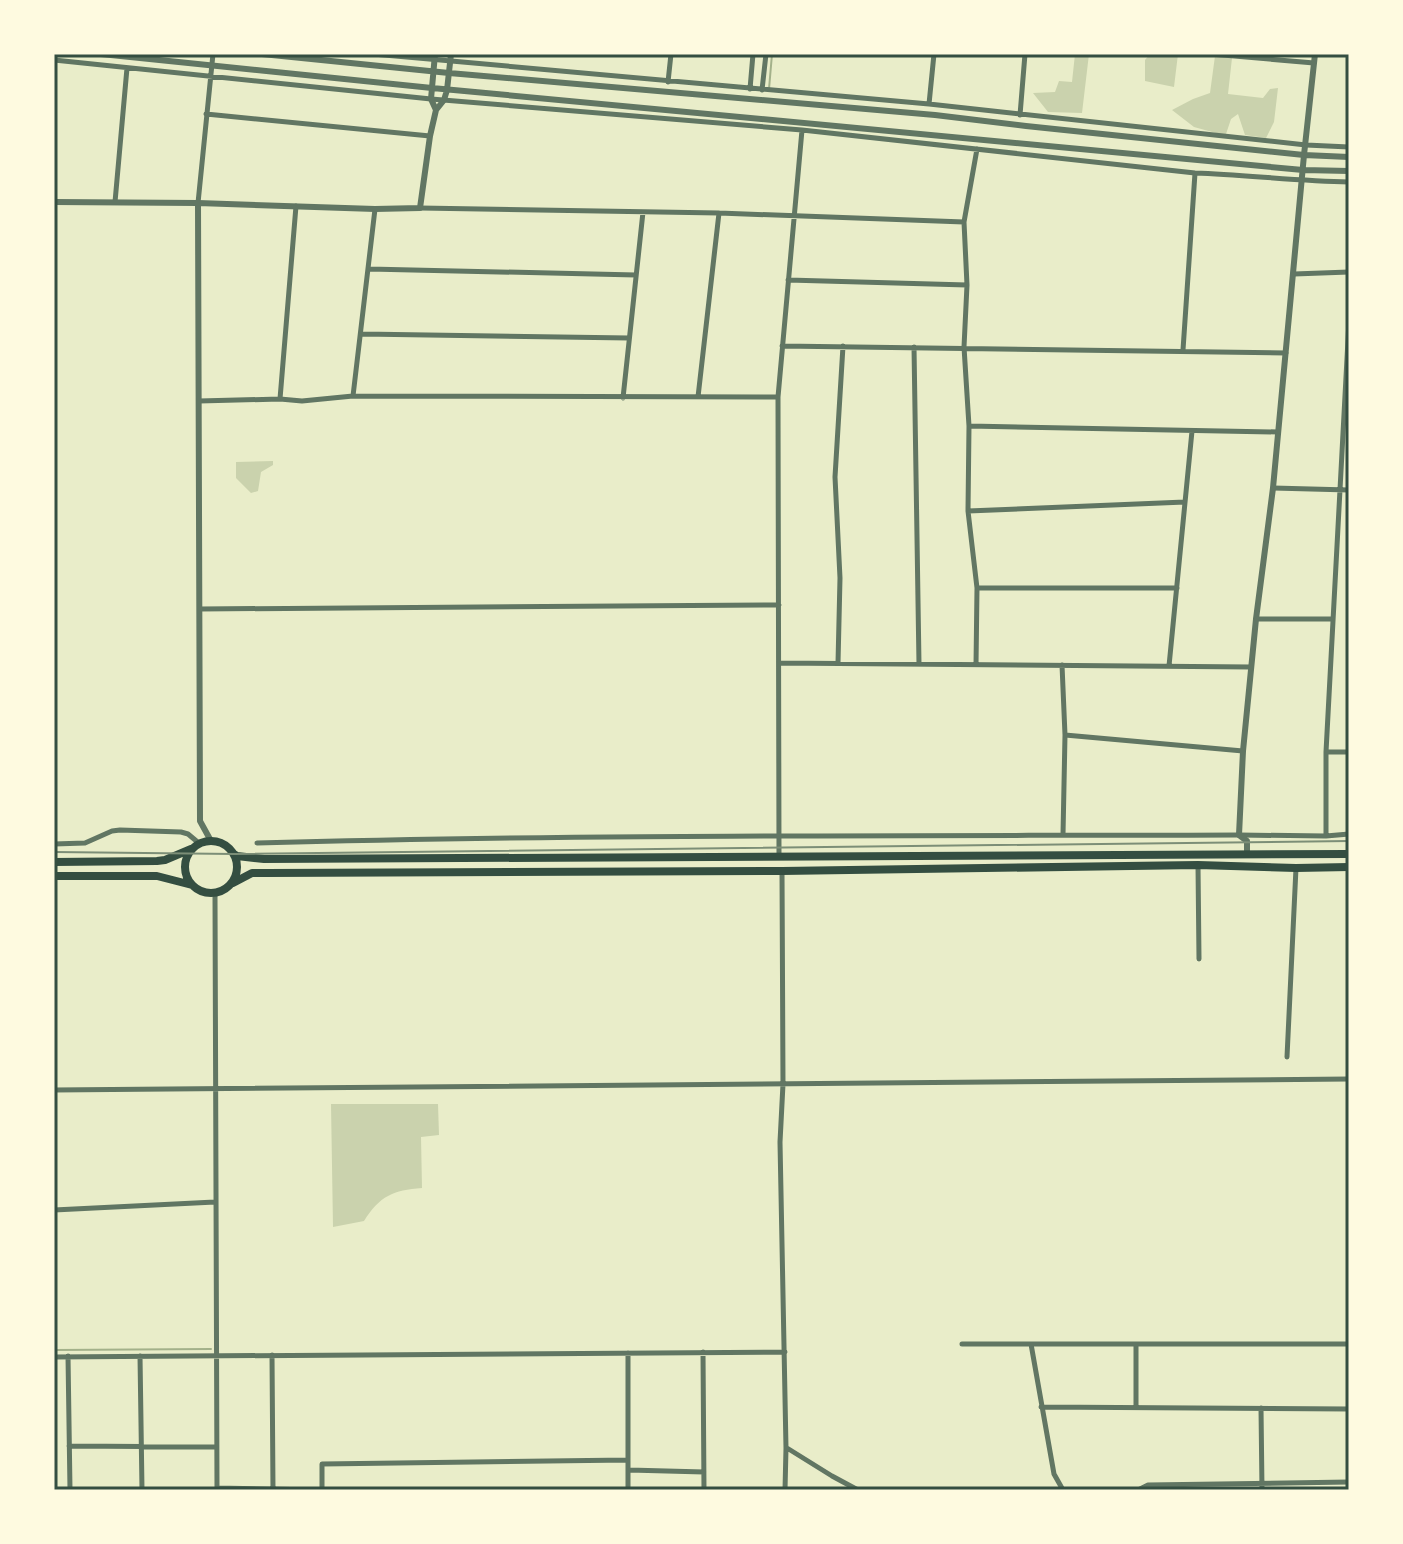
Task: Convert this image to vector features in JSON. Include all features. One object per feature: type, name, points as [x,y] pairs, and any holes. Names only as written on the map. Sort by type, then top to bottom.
[{"type":"highway","points":[[54,862],[165,860],[211,841],[223,844],[237,856],[264,859],[1349,854]]},
{"type":"highway","points":[[192,886],[186,876],[185,865],[197,845]]},
{"type":"highway","points":[[233,883],[238,869],[234,854]]},
{"type":"highway","points":[[54,876],[167,877],[202,892],[215,894],[252,873],[782,871],[1198,865],[1349,867]]},
{"type":"street","points":[[101,54],[447,90],[1303,170],[1349,171]]},
{"type":"street","points":[[211,841],[200,821],[198,203],[213,54]]},
{"type":"street","points":[[262,54],[935,115],[1304,155],[1349,157]]},
{"type":"street","points":[[373,54],[451,58],[668,82],[929,104],[1349,147]]},
{"type":"street","points":[[668,82],[671,54]]},
{"type":"street","points":[[750,89],[753,54]]},
{"type":"street","points":[[762,90],[766,54]]},
{"type":"street","points":[[929,104],[934,54]]},
{"type":"street","points":[[1020,115],[1025,54]]},
{"type":"street","points":[[1211,54],[1314,63]]},
{"type":"street","points":[[1239,835],[1251,667],[1273,488],[1315,54]]},
{"type":"street","points":[[435,57],[431,99],[436,110]]},
{"type":"street","points":[[420,208],[430,136],[436,110],[447,90],[451,58]]},
{"type":"street","points":[[54,60],[431,99],[802,130],[1195,173],[1349,182]]},
{"type":"street","points":[[115,202],[127,68]]},
{"type":"street","points":[[206,114],[430,136]]},
{"type":"street","points":[[779,857],[778,397],[802,130]]},
{"type":"street","points":[[976,665],[977,588],[968,511],[964,222],[977,149]]},
{"type":"street","points":[[1183,350],[1195,173]]},
{"type":"street","points":[[54,202],[719,213],[964,222]]},
{"type":"street","points":[[280,399],[296,205]]},
{"type":"street","points":[[353,396],[375,209]]},
{"type":"street","points":[[623,398],[643,212]]},
{"type":"street","points":[[698,397],[719,213]]},
{"type":"street","points":[[369,269],[636,275]]},
{"type":"street","points":[[1294,274],[1349,272]]},
{"type":"street","points":[[788,280],[967,285]]},
{"type":"street","points":[[1326,836],[1326,752],[1339,489],[1346,427],[1349,321]]},
{"type":"street","points":[[362,334],[629,338]]},
{"type":"street","points":[[782,346],[1286,353]]},
{"type":"street","points":[[838,663],[840,578],[835,477],[843,346]]},
{"type":"street","points":[[914,347],[919,664]]},
{"type":"street","points":[[199,401],[302,401],[353,396],[778,397]]},
{"type":"street","points":[[969,426],[1278,432]]},
{"type":"street","points":[[1169,666],[1192,431]]},
{"type":"street","points":[[1273,488],[1349,490]]},
{"type":"street","points":[[968,511],[1185,502]]},
{"type":"street","points":[[977,588],[1177,588]]},
{"type":"street","points":[[200,609],[779,605]]},
{"type":"street","points":[[1256,619],[1332,619]]},
{"type":"street","points":[[779,663],[1251,667]]},
{"type":"street","points":[[1062,665],[1065,735],[1063,835]]},
{"type":"street","points":[[1065,735],[1243,751]]},
{"type":"street","points":[[1326,752],[1349,752]]},
{"type":"street","points":[[54,844],[85,843],[120,830],[181,832],[188,834],[197,845]]},
{"type":"street","points":[[257,843],[939,834],[1349,834]]},
{"type":"street","points":[[1239,835],[1247,841],[1247,855]]},
{"type":"street","points":[[1198,865],[1199,959]]},
{"type":"street","points":[[1287,1057],[1296,868]]},
{"type":"street","points":[[782,871],[783,1084],[780,1142],[785,1490]]},
{"type":"street","points":[[215,894],[217,1489],[315,1490]]},
{"type":"street","points":[[54,1090],[1349,1079]]},
{"type":"street","points":[[54,1210],[215,1202]]},
{"type":"street","points":[[962,1344],[1349,1344]]},
{"type":"street","points":[[1031,1344],[1054,1474],[1063,1490]]},
{"type":"street","points":[[1136,1344],[1136,1408]]},
{"type":"street","points":[[703,1352],[704,1490]]},
{"type":"street","points":[[54,1357],[785,1352]]},
{"type":"street","points":[[628,1353],[628,1490]]},
{"type":"street","points":[[272,1355],[273,1489]]},
{"type":"street","points":[[68,1356],[70,1490]]},
{"type":"street","points":[[140,1356],[142,1490]]},
{"type":"street","points":[[1041,1407],[1349,1409]]},
{"type":"street","points":[[1261,1408],[1262,1487]]},
{"type":"street","points":[[69,1446],[217,1447]]},
{"type":"street","points":[[786,1448],[858,1490]]},
{"type":"street","points":[[322,1490],[322,1464],[628,1460]]},
{"type":"street","points":[[628,1470],[704,1472]]},
{"type":"street","points":[[1138,1490],[1149,1487],[1262,1487],[1349,1482]]},
{"type":"green space","points":[[1075,54],[1089,54],[1082,113],[1048,112],[1033,93],[1055,92],[1059,81],[1072,82]]},
{"type":"green space","points":[[1150,54],[1178,54],[1174,87],[1145,81],[1145,60]]},
{"type":"green space","points":[[1215,56],[1232,58],[1228,94],[1263,98],[1270,89],[1278,88],[1274,122],[1266,138],[1245,135],[1238,114],[1231,119],[1223,135],[1194,127],[1172,110],[1210,93]]},
{"type":"green space","points":[[273,461],[273,465],[261,472],[258,491],[251,493],[236,478],[236,462]]},
{"type":"green space","points":[[331,1104],[438,1104],[439,1135],[421,1137],[422,1188],[403,1190],[388,1196],[364,1221],[333,1227]]},
{"type":"waterway","points":[[769,89],[772,54]]},
{"type":"waterway","points":[[55,1350],[211,1349]]},
{"type":"railway","points":[[54,852],[234,854],[1349,841]]}]
